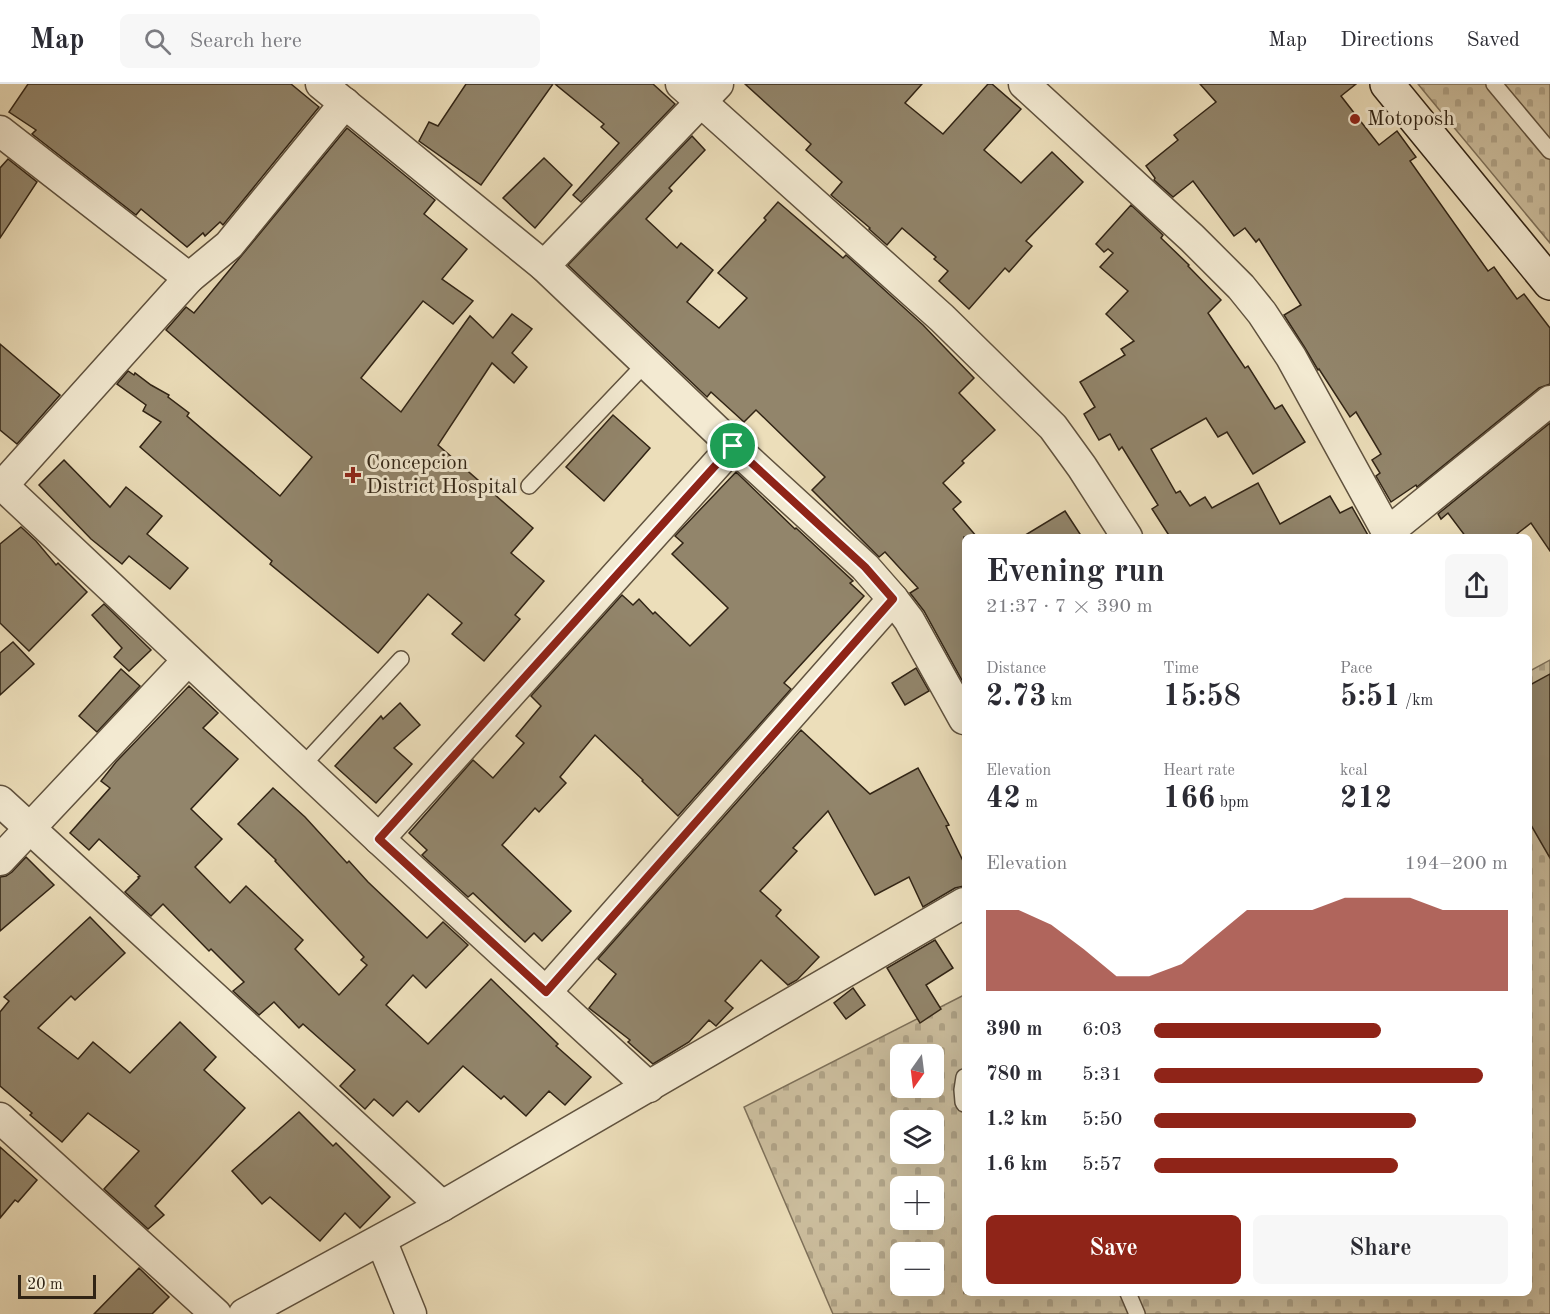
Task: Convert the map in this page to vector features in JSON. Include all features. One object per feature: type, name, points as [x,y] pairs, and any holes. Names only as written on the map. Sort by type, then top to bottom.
[{"type":"main road","points":[[1387,84],[1550,283]]},
{"type":"street","points":[[321,84],[544,266],[733,446],[865,567],[909,620],[962,715]]},
{"type":"street","points":[[1023,84],[1192,238],[1241,286],[1291,357],[1387,534]]},
{"type":"street","points":[[544,266],[700,90],[942,318],[1053,428],[1082,467],[1125,534]]},
{"type":"street","points":[[345,102],[228,244],[189,278],[1,484],[379,839],[650,1087]]},
{"type":"street","points":[[0,131],[189,278]]},
{"type":"street","points":[[1389,534],[1550,401]]},
{"type":"street","points":[[379,839],[733,446]]},
{"type":"street","points":[[546,992],[893,599]]},
{"type":"street","points":[[0,860],[188,660]]},
{"type":"street","points":[[0,801],[442,1206]]},
{"type":"street","points":[[244,1314],[442,1206],[962,904]]},
{"type":"street","points":[[0,1118],[216,1314]]},
{"type":"street","points":[[381,1240],[411,1314]]},
{"type":"lane","points":[[1494,84],[1550,151]]},
{"type":"lane","points":[[529,486],[646,363]]},
{"type":"lane","points":[[302,766],[401,659]]},
{"type":"lane","points":[[1129,1296],[1137,1314]]},
{"type":"green space","points":[[1418,84],[1550,84],[1550,243],[1427,95]]},
{"type":"green space","points":[[1550,660],[1550,1314],[833,1314],[744,1107],[962,996],[962,1296],[1532,1296],[1532,670]]},
{"type":"building","points":[[28,84],[291,84],[319,107],[223,225],[220,222],[205,236],[203,233],[187,247],[141,209],[136,215],[32,134],[36,130],[9,112]]},
{"type":"building","points":[[466,84],[553,84],[481,185],[419,141],[429,122],[438,126]]},
{"type":"building","points":[[555,84],[653,84],[675,104],[581,202],[573,195],[619,143],[601,127],[604,124]]},
{"type":"building","points":[[745,84],[922,84],[905,103],[943,134],[988,84],[992,84],[1021,109],[984,150],[1021,183],[1052,152],[1083,182],[1026,241],[1032,246],[1009,272],[1005,268],[969,309],[939,281],[948,271],[934,259],[936,257],[902,228],[887,245],[831,195],[842,182],[806,150],[811,144]]},
{"type":"building","points":[[1200,84],[1356,84],[1341,96],[1379,145],[1397,131],[1416,157],[1410,161],[1488,271],[1494,267],[1517,299],[1524,294],[1550,328],[1550,384],[1539,388],[1417,487],[1416,485],[1391,502],[1376,476],[1380,473],[1372,460],[1381,454],[1356,412],[1350,417],[1284,315],[1301,305],[1259,239],[1256,242],[1245,228],[1234,236],[1193,181],[1173,197],[1154,180],[1155,178],[1146,166],[1178,140],[1174,135],[1216,102]]},
{"type":"building","points":[[347,128],[435,200],[424,214],[467,249],[442,279],[473,301],[453,324],[423,301],[361,378],[401,412],[470,316],[493,338],[512,314],[532,329],[512,353],[527,367],[514,383],[492,363],[438,445],[533,528],[511,553],[544,581],[515,615],[520,619],[484,661],[452,634],[462,623],[428,594],[378,653],[270,564],[272,561],[140,447],[161,422],[143,411],[146,405],[117,384],[128,371],[134,375],[135,373],[169,395],[168,397],[189,413],[187,416],[280,496],[312,457],[166,330],[186,307],[194,313]]},
{"type":"building","points":[[692,136],[705,150],[669,188],[672,191],[646,219],[677,248],[681,243],[713,270],[687,302],[719,328],[747,298],[718,273],[766,220],[764,218],[778,202],[843,258],[846,255],[923,325],[974,378],[959,393],[995,430],[962,461],[964,463],[943,483],[961,502],[953,509],[974,534],[962,534],[962,680],[924,611],[910,593],[918,588],[885,552],[879,557],[812,490],[825,477],[756,410],[744,422],[711,392],[707,397],[568,265]]},
{"type":"building","points":[[544,158],[572,185],[535,228],[503,198]]},
{"type":"building","points":[[8,159],[37,182],[0,238],[0,168]]},
{"type":"building","points":[[1131,205],[1163,235],[1161,238],[1221,300],[1208,313],[1245,368],[1248,366],[1275,409],[1282,405],[1305,442],[1253,474],[1227,432],[1218,437],[1206,418],[1151,449],[1176,493],[1180,491],[1190,506],[1205,497],[1212,508],[1258,483],[1280,524],[1330,496],[1340,513],[1352,507],[1367,534],[1168,534],[1152,509],[1158,505],[1122,447],[1119,450],[1110,434],[1099,440],[1084,414],[1095,407],[1080,382],[1125,355],[1121,349],[1134,341],[1106,314],[1128,291],[1100,267],[1113,253],[1108,249],[1104,252],[1096,244]]},
{"type":"building","points":[[0,344],[60,395],[17,444],[0,430]]},
{"type":"building","points":[[613,415],[650,448],[604,501],[566,467]]},
{"type":"building","points":[[1550,423],[1550,551],[1531,523],[1517,534],[1464,534],[1448,513],[1441,519],[1438,514]]},
{"type":"building","points":[[64,460],[110,507],[126,487],[162,516],[147,534],[188,568],[170,589],[129,556],[122,564],[91,539],[39,485]]},
{"type":"building","points":[[736,472],[853,581],[850,583],[864,596],[784,683],[791,689],[678,816],[595,735],[560,777],[566,783],[539,812],[535,808],[502,845],[571,911],[542,941],[534,933],[525,942],[473,893],[468,897],[422,855],[427,850],[409,833],[473,760],[493,778],[524,743],[516,736],[541,706],[531,696],[622,595],[633,605],[639,599],[690,646],[728,608],[672,554],[683,543],[675,536]]},
{"type":"building","points":[[1065,511],[1080,534],[1027,534]]},
{"type":"building","points":[[21,527],[56,565],[58,563],[87,592],[29,651],[0,623],[0,544]]},
{"type":"building","points":[[104,604],[151,650],[129,671],[114,657],[122,648],[92,615]]},
{"type":"building","points":[[13,642],[34,664],[0,695],[0,653]]},
{"type":"building","points":[[916,668],[929,691],[905,705],[892,683]]},
{"type":"building","points":[[121,669],[140,686],[97,732],[79,716]]},
{"type":"building","points":[[1550,674],[1550,858],[1532,827],[1532,684]]},
{"type":"building","points":[[189,686],[218,713],[203,728],[238,759],[191,809],[222,839],[195,867],[230,903],[246,886],[303,940],[295,949],[339,995],[367,965],[361,960],[364,957],[276,860],[238,824],[273,788],[305,817],[347,863],[349,861],[427,938],[443,922],[468,945],[426,988],[413,975],[386,1005],[428,1044],[491,979],[558,1044],[556,1046],[591,1077],[565,1105],[549,1091],[526,1116],[504,1096],[501,1099],[463,1066],[419,1112],[407,1101],[393,1116],[374,1099],[365,1109],[340,1086],[355,1070],[303,1024],[299,1028],[274,1002],[259,1015],[233,991],[244,982],[211,949],[209,951],[163,904],[151,916],[125,892],[140,876],[99,839],[89,850],[70,833],[110,788],[101,781],[116,762]]},
{"type":"building","points":[[400,703],[420,725],[394,748],[412,764],[376,803],[335,766],[381,716],[383,719]]},
{"type":"building","points":[[801,730],[870,794],[918,768],[949,825],[946,826],[962,859],[962,886],[955,888],[923,907],[909,877],[875,895],[828,811],[793,848],[797,851],[760,891],[781,910],[776,916],[819,957],[797,980],[788,985],[761,960],[725,1001],[733,1008],[716,1026],[709,1020],[689,1042],[653,1064],[628,1042],[630,1040],[589,1008],[616,974],[598,959]]},
{"type":"building","points":[[26,857],[54,885],[0,931],[0,877],[12,872]]},
{"type":"building","points":[[90,917],[125,953],[75,1000],[71,996],[38,1028],[78,1059],[93,1042],[130,1073],[180,1022],[216,1057],[204,1070],[245,1108],[155,1206],[164,1215],[148,1229],[104,1189],[139,1151],[88,1113],[62,1142],[0,1086],[0,1012],[9,1001],[4,997]]},
{"type":"building","points":[[935,940],[953,968],[926,985],[941,1009],[920,1023],[887,968]]},
{"type":"building","points":[[853,988],[865,1005],[846,1019],[834,1003]]},
{"type":"building","points":[[299,1112],[333,1146],[336,1143],[390,1197],[360,1228],[345,1213],[320,1241],[270,1197],[262,1204],[232,1171]]},
{"type":"building","points":[[0,1147],[37,1180],[18,1202],[15,1200],[0,1218]]},
{"type":"building","points":[[139,1268],[169,1297],[152,1314],[94,1314]]},
{"type":"place","name":"Motoposh","points":[[1355,119]]},
{"type":"place","name":"Concepcion District Hospital","points":[[353,475]]},
{"type":"route","points":[[733,446],[865,567],[893,599],[546,992],[379,839],[733,446]]}]
